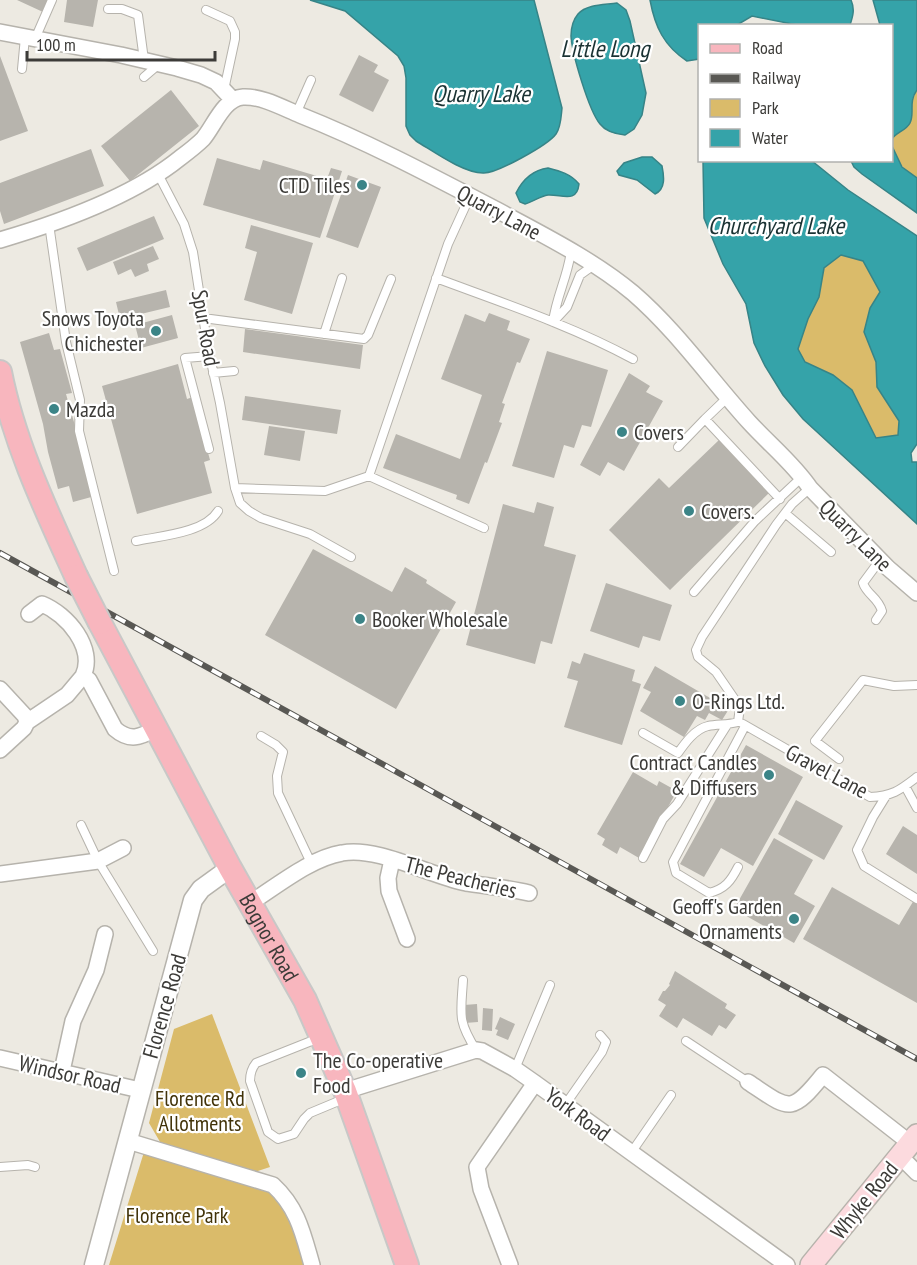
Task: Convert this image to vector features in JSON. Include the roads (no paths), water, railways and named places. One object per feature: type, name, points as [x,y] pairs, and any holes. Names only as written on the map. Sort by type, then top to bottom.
[{"type":"main road","name":"Bognor Road","points":[[0,372],[9,421],[76,576],[230,868],[305,1000],[346,1094],[407,1265]]},
{"type":"main road","name":"Whyke Road","points":[[811,1265],[909,1144]]},
{"type":"street","points":[[0,32],[152,62],[201,75],[216,82],[229,95],[213,127],[200,141],[158,174],[83,212],[0,240]]},
{"type":"street","name":"Quarry Lane","points":[[229,95],[265,101],[386,152],[594,264],[634,294],[669,328],[749,422],[806,483],[880,560],[917,593]]},
{"type":"street","points":[[0,750],[27,723],[68,695],[83,676],[87,664],[86,654],[77,636],[59,612],[42,604],[29,614]]},
{"type":"street","points":[[83,676],[92,686],[115,729],[120,733],[131,738],[156,729]]},
{"type":"street","points":[[0,689],[25,716],[27,723]]},
{"type":"street","points":[[0,874],[98,861],[123,848]]},
{"type":"street","name":"The Peacheries","points":[[250,903],[321,859],[344,852],[369,854],[465,882],[505,887],[529,893]]},
{"type":"street","name":"The Peacheries","points":[[392,860],[388,878],[389,891],[407,939]]},
{"type":"street","name":"Florence Road","points":[[94,1265],[193,900],[201,890],[230,868]]},
{"type":"street","points":[[63,1071],[73,1021],[96,970],[105,934]]},
{"type":"street","points":[[346,1094],[476,1050]]},
{"type":"street","name":"York Road","points":[[476,1050],[515,1069],[787,1265]]},
{"type":"street","name":"Windsor Road","points":[[0,1058],[140,1090]]},
{"type":"street","points":[[748,1082],[778,1102],[790,1105],[800,1101],[823,1074],[909,1144],[917,1173]]},
{"type":"street","points":[[510,1265],[481,1189],[477,1167],[535,1083]]},
{"type":"street","points":[[128,1141],[273,1185],[285,1197],[297,1216],[312,1265]]},
{"type":"lane","points":[[22,69],[30,38],[52,0]]},
{"type":"lane","points":[[108,9],[122,9],[138,15],[152,62],[144,77]]},
{"type":"lane","points":[[206,10],[230,21],[235,32],[229,95]]},
{"type":"lane","points":[[296,114],[311,80]]},
{"type":"lane","name":"Spur Road","points":[[158,174],[187,233],[193,252],[235,489]]},
{"type":"lane","points":[[369,476],[448,244],[470,196]]},
{"type":"lane","points":[[49,224],[66,342],[80,400],[80,431],[114,571]]},
{"type":"lane","points":[[553,322],[571,251]]},
{"type":"lane","points":[[553,322],[567,307],[580,275],[594,264]]},
{"type":"lane","points":[[324,334],[342,278]]},
{"type":"lane","points":[[436,278],[553,322],[633,359]]},
{"type":"lane","points":[[203,318],[364,339],[368,335],[391,279]]},
{"type":"lane","points":[[209,449],[185,358],[210,356]]},
{"type":"lane","points":[[213,373],[234,371]]},
{"type":"lane","points":[[678,447],[728,397]]},
{"type":"lane","points":[[705,419],[780,499]]},
{"type":"lane","points":[[351,557],[310,534],[261,518],[249,511],[240,502],[235,489],[325,491],[369,476],[484,528]]},
{"type":"lane","points":[[694,592],[755,521],[780,499],[806,483]]},
{"type":"lane","points":[[738,867],[731,880],[721,890],[709,893],[676,873],[673,862],[742,724],[740,707],[716,672],[698,657],[696,650],[702,637],[806,483]]},
{"type":"lane","points":[[136,541],[191,530],[214,518],[218,511]]},
{"type":"lane","points":[[785,513],[831,552]]},
{"type":"lane","points":[[876,620],[882,611],[879,602],[865,590],[863,583],[880,560]]},
{"type":"lane","points":[[839,759],[815,741],[863,680],[894,686],[917,685]]},
{"type":"lane","points":[[642,733],[678,753],[695,734],[707,726],[742,724]]},
{"type":"lane","name":"Gravel Lane","points":[[742,724],[870,797],[886,796],[902,790],[917,777]]},
{"type":"lane","points":[[643,858],[663,819],[677,804],[727,725]]},
{"type":"lane","points":[[261,736],[283,752],[277,776],[278,793],[312,864]]},
{"type":"lane","points":[[905,786],[917,808]]},
{"type":"lane","points":[[886,796],[857,850],[864,866],[917,899]]},
{"type":"lane","points":[[81,825],[98,861],[153,951]]},
{"type":"lane","points":[[463,980],[461,1022],[476,1050]]},
{"type":"lane","points":[[515,1069],[550,985]]},
{"type":"lane","points":[[565,1105],[602,1052],[606,1042],[600,1035]]},
{"type":"lane","points":[[321,1037],[256,1063],[250,1073],[250,1081],[268,1132],[278,1139],[294,1134],[310,1113],[346,1094]]},
{"type":"lane","points":[[686,1041],[748,1082]]},
{"type":"lane","points":[[631,1153],[671,1095]]},
{"type":"lane","points":[[0,1167],[28,1165],[35,1167]]},
{"type":"water","name":"Quarry Lake","points":[[310,0],[534,0],[562,108],[558,131],[551,139],[533,151],[490,172],[475,172],[448,161],[410,135],[406,126],[406,78],[404,66],[398,56],[345,11]]},
{"type":"water","points":[[650,0],[851,0],[853,6],[850,24],[792,24],[752,16],[739,24],[698,24],[698,59],[687,61],[672,49],[655,19]]},
{"type":"water","points":[[873,0],[917,0],[917,90],[914,94],[910,123],[893,138],[893,24],[880,24]]},
{"type":"water","name":"Little Long","points":[[617,3],[626,10],[630,21],[646,93],[642,115],[634,129],[625,135],[605,129],[596,117],[582,82],[571,36],[578,14],[586,8]]},
{"type":"water","points":[[893,148],[902,167],[917,178],[917,213],[862,174],[852,162],[893,162]]},
{"type":"water","points":[[642,157],[652,157],[662,166],[663,186],[655,194],[637,180],[619,175],[617,171],[624,163]]},
{"type":"water","name":"Churchyard Lake","points":[[703,162],[813,162],[848,190],[917,236],[917,444],[911,453],[912,462],[917,462],[917,524],[803,419],[783,395],[754,343],[746,304],[723,264],[704,218]],"holes":[[[841,255],[863,261],[880,292],[870,308],[864,332],[876,362],[877,387],[899,421],[898,435],[876,438],[852,390],[833,375],[805,362],[798,349],[808,319],[819,297],[824,268]]]},
{"type":"water","points":[[548,168],[565,173],[576,181],[579,184],[575,194],[568,197],[548,195],[525,204],[520,202],[516,193],[522,183],[533,173]]},
{"type":"railway","points":[[0,553],[917,1059]]},
{"type":"place","name":"CTD Tiles","points":[[362,185]]},
{"type":"place","name":"Snows Toyota Chichester","points":[[156,331]]},
{"type":"place","name":"Mazda","points":[[54,409]]},
{"type":"place","name":"Covers","points":[[622,432]]},
{"type":"place","name":"Covers.","points":[[689,511]]},
{"type":"place","name":"Booker Wholesale","points":[[360,619]]},
{"type":"place","name":"O-Rings Ltd.","points":[[680,701]]},
{"type":"place","name":"Contract Candles & Diffusers","points":[[769,775]]},
{"type":"place","name":"Geoff's Garden Ornaments","points":[[794,919]]},
{"type":"place","name":"The Co-operative Food","points":[[301,1073]]},
{"type":"park label","name":"Florence Rd Allotments","points":[[200,1110]]},
{"type":"park label","name":"Florence Park","points":[[177,1215]]}]
